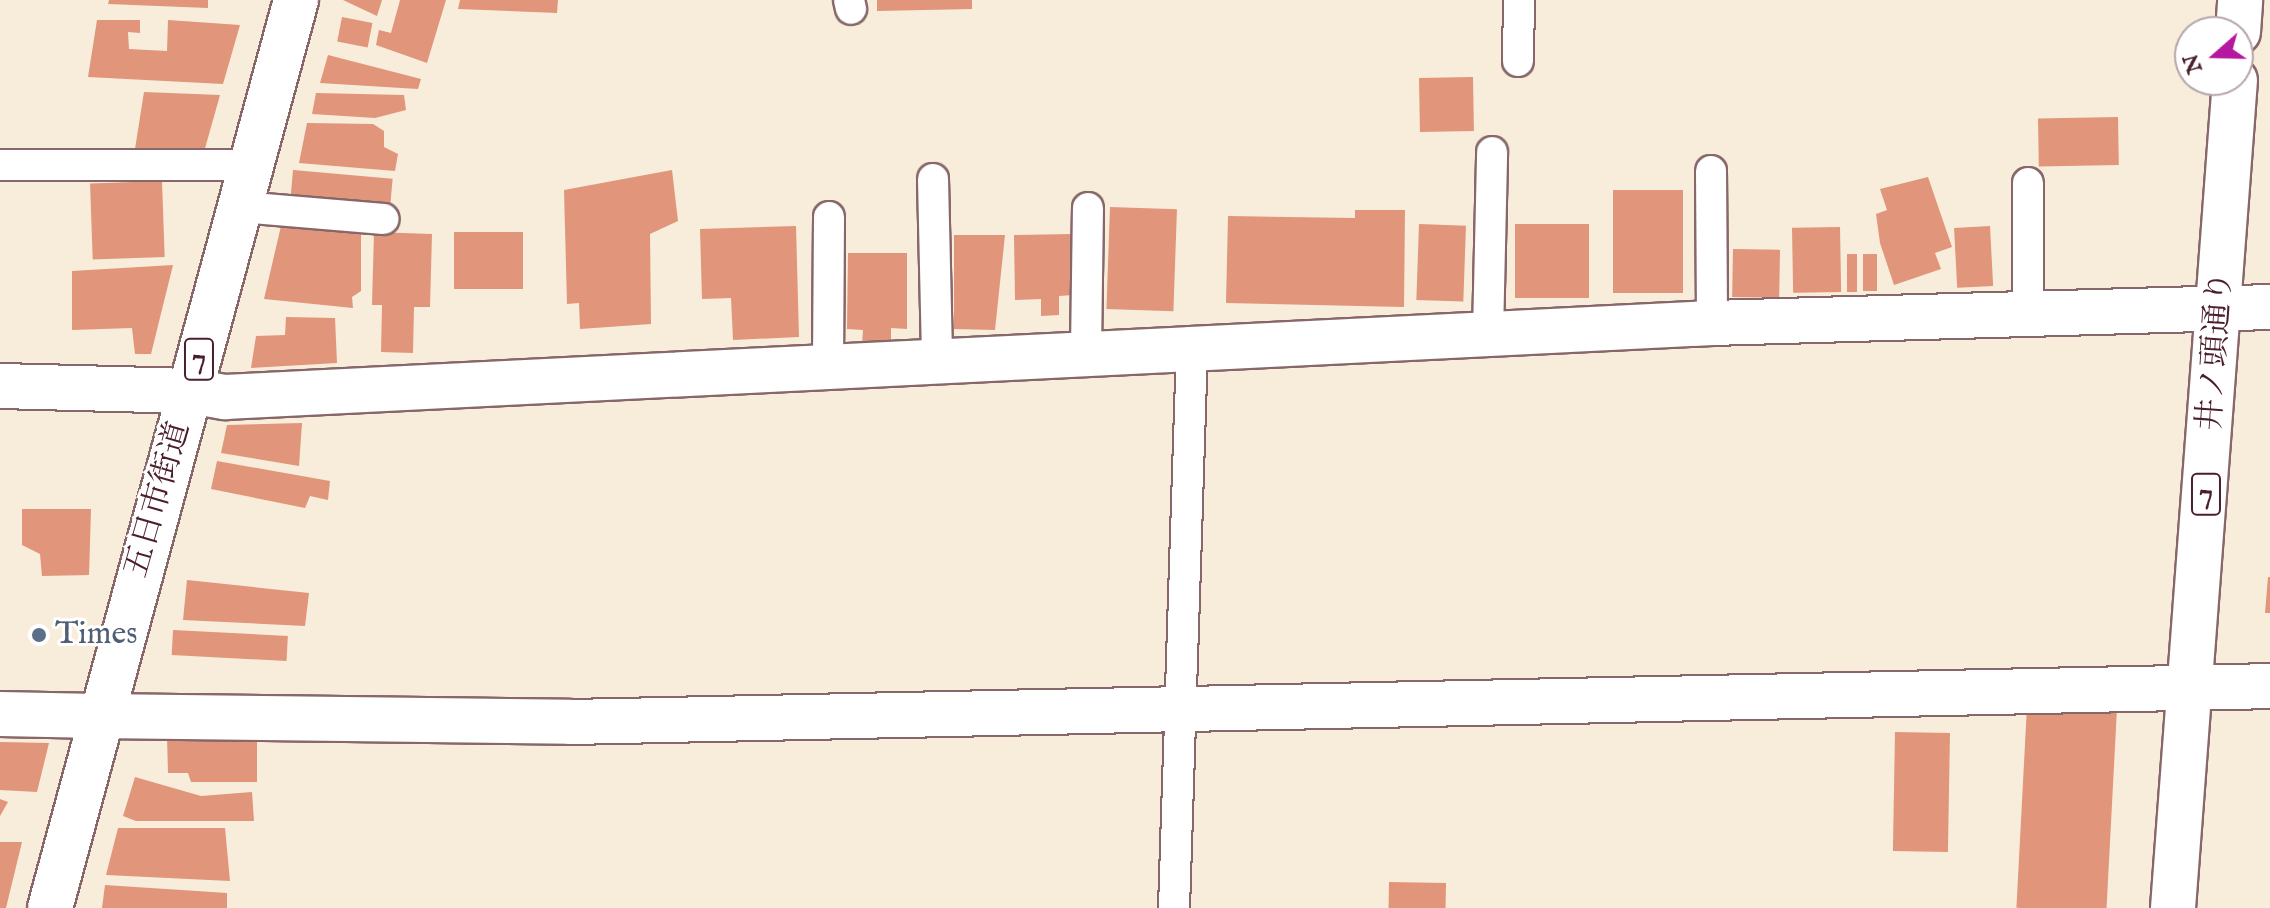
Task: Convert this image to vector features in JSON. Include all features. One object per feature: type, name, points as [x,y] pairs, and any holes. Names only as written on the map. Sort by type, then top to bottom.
[{"type":"street","name":"五日市街道","points":[[50,908],[98,716],[296,0]]},
{"type":"street","name":"井ノ頭通り","points":[[2173,908],[2234,96]]},
{"type":"street","points":[[0,386],[190,391],[225,397],[937,356],[1712,323],[2270,307]]},
{"type":"street","points":[[0,714],[570,722],[1182,706],[2270,686]]},
{"type":"lane","points":[[1518,61],[1519,0]]},
{"type":"lane","points":[[1488,334],[1492,152]]},
{"type":"lane","points":[[0,165],[251,165]]},
{"type":"lane","points":[[1711,171],[1712,323]]},
{"type":"lane","points":[[933,179],[937,356]]},
{"type":"lane","points":[[2028,183],[2028,312]]},
{"type":"lane","points":[[241,207],[383,219]]},
{"type":"lane","points":[[1086,350],[1088,208]]},
{"type":"lane","points":[[828,363],[829,217]]},
{"type":"lane","points":[[1174,908],[1192,347]]},
{"type":"building","points":[[109,0],[208,0],[208,8],[108,4]]},
{"type":"building","points":[[343,0],[382,0],[377,16]]},
{"type":"building","points":[[400,0],[446,0],[427,63],[376,45],[379,30],[391,33]]},
{"type":"building","points":[[460,0],[558,0],[557,13],[458,9]]},
{"type":"building","points":[[877,0],[972,0],[972,9],[877,11]]},
{"type":"building","points":[[342,17],[372,23],[368,47],[337,42]]},
{"type":"building","points":[[97,20],[140,20],[140,33],[128,32],[129,49],[167,51],[168,20],[240,25],[223,84],[88,77]]},
{"type":"building","points":[[328,55],[421,79],[418,89],[320,83]]},
{"type":"building","points":[[1473,77],[1474,131],[1420,132],[1419,78]]},
{"type":"building","points":[[144,92],[220,95],[204,152],[135,149]]},
{"type":"building","points":[[316,93],[404,95],[406,110],[375,118],[312,114]]},
{"type":"building","points":[[2118,117],[2119,165],[2039,166],[2038,118]]},
{"type":"building","points":[[307,123],[373,124],[384,131],[384,147],[398,154],[395,171],[299,163]]},
{"type":"building","points":[[293,170],[393,179],[390,209],[290,200]]},
{"type":"building","points":[[672,170],[678,221],[650,234],[651,324],[580,329],[579,303],[567,304],[564,190]]},
{"type":"building","points":[[1928,177],[1952,247],[1935,253],[1941,269],[1894,285],[1880,243],[1876,214],[1887,210],[1880,189]]},
{"type":"building","points":[[162,181],[165,257],[93,259],[90,184]]},
{"type":"building","points":[[1613,190],[1683,190],[1683,293],[1613,293]]},
{"type":"building","points":[[1110,207],[1177,209],[1173,311],[1106,309]]},
{"type":"building","points":[[1355,210],[1405,210],[1404,307],[1226,303],[1228,216],[1355,218]]},
{"type":"building","points":[[1419,224],[1466,226],[1463,302],[1416,300]]},
{"type":"building","points":[[1515,224],[1589,224],[1589,298],[1515,298]]},
{"type":"building","points":[[281,226],[361,230],[361,291],[352,297],[353,308],[264,299]]},
{"type":"building","points":[[796,226],[799,337],[733,340],[731,298],[702,299],[700,229]]},
{"type":"building","points":[[1990,226],[1993,286],[1957,288],[1954,228]]},
{"type":"building","points":[[1840,227],[1841,292],[1793,293],[1792,228]]},
{"type":"building","points":[[374,232],[432,234],[430,307],[414,307],[413,353],[381,352],[382,305],[372,305]]},
{"type":"building","points":[[454,232],[523,232],[523,289],[454,289]]},
{"type":"building","points":[[1072,234],[1073,295],[1059,296],[1059,315],[1041,316],[1041,299],[1015,300],[1014,235]]},
{"type":"building","points":[[954,235],[1005,235],[995,330],[954,329]]},
{"type":"building","points":[[1733,249],[1780,250],[1779,298],[1732,297]]},
{"type":"building","points":[[848,253],[907,253],[907,329],[891,328],[891,344],[862,344],[863,330],[847,329]]},
{"type":"building","points":[[1847,254],[1857,254],[1857,292],[1847,292]]},
{"type":"building","points":[[1863,254],[1877,254],[1877,291],[1863,291]]},
{"type":"building","points":[[173,265],[151,354],[135,354],[132,328],[72,330],[72,271]]},
{"type":"building","points":[[286,317],[335,318],[337,363],[251,368],[256,336],[285,335]]},
{"type":"building","points":[[302,423],[299,466],[221,453],[227,425]]},
{"type":"building","points":[[217,461],[330,481],[328,500],[310,496],[305,508],[211,489]]},
{"type":"building","points":[[22,509],[91,509],[89,575],[42,576],[40,554],[22,545]]},
{"type":"building","points":[[2268,577],[2270,613],[2265,613]]},
{"type":"building","points":[[187,580],[309,593],[305,626],[183,620]]},
{"type":"building","points":[[173,630],[288,636],[287,661],[172,655]]},
{"type":"building","points":[[2027,706],[2117,711],[2107,908],[2016,908]]},
{"type":"building","points":[[1895,732],[1950,733],[1948,852],[1893,851]]},
{"type":"building","points":[[167,737],[257,739],[257,782],[191,782],[188,773],[168,773]]},
{"type":"building","points":[[0,742],[49,743],[37,792],[0,790]]},
{"type":"building","points":[[135,777],[201,796],[252,792],[254,821],[136,821],[123,816]]},
{"type":"building","points":[[0,799],[8,802],[0,816]]},
{"type":"building","points":[[118,828],[225,828],[230,881],[106,875]]},
{"type":"building","points":[[0,842],[22,842],[6,908],[0,908]]},
{"type":"building","points":[[1389,882],[1446,883],[1446,908],[1389,908]]},
{"type":"building","points":[[105,885],[227,893],[227,908],[102,908]]},
{"type":"place","name":"Times","points":[[39,635]]}]
